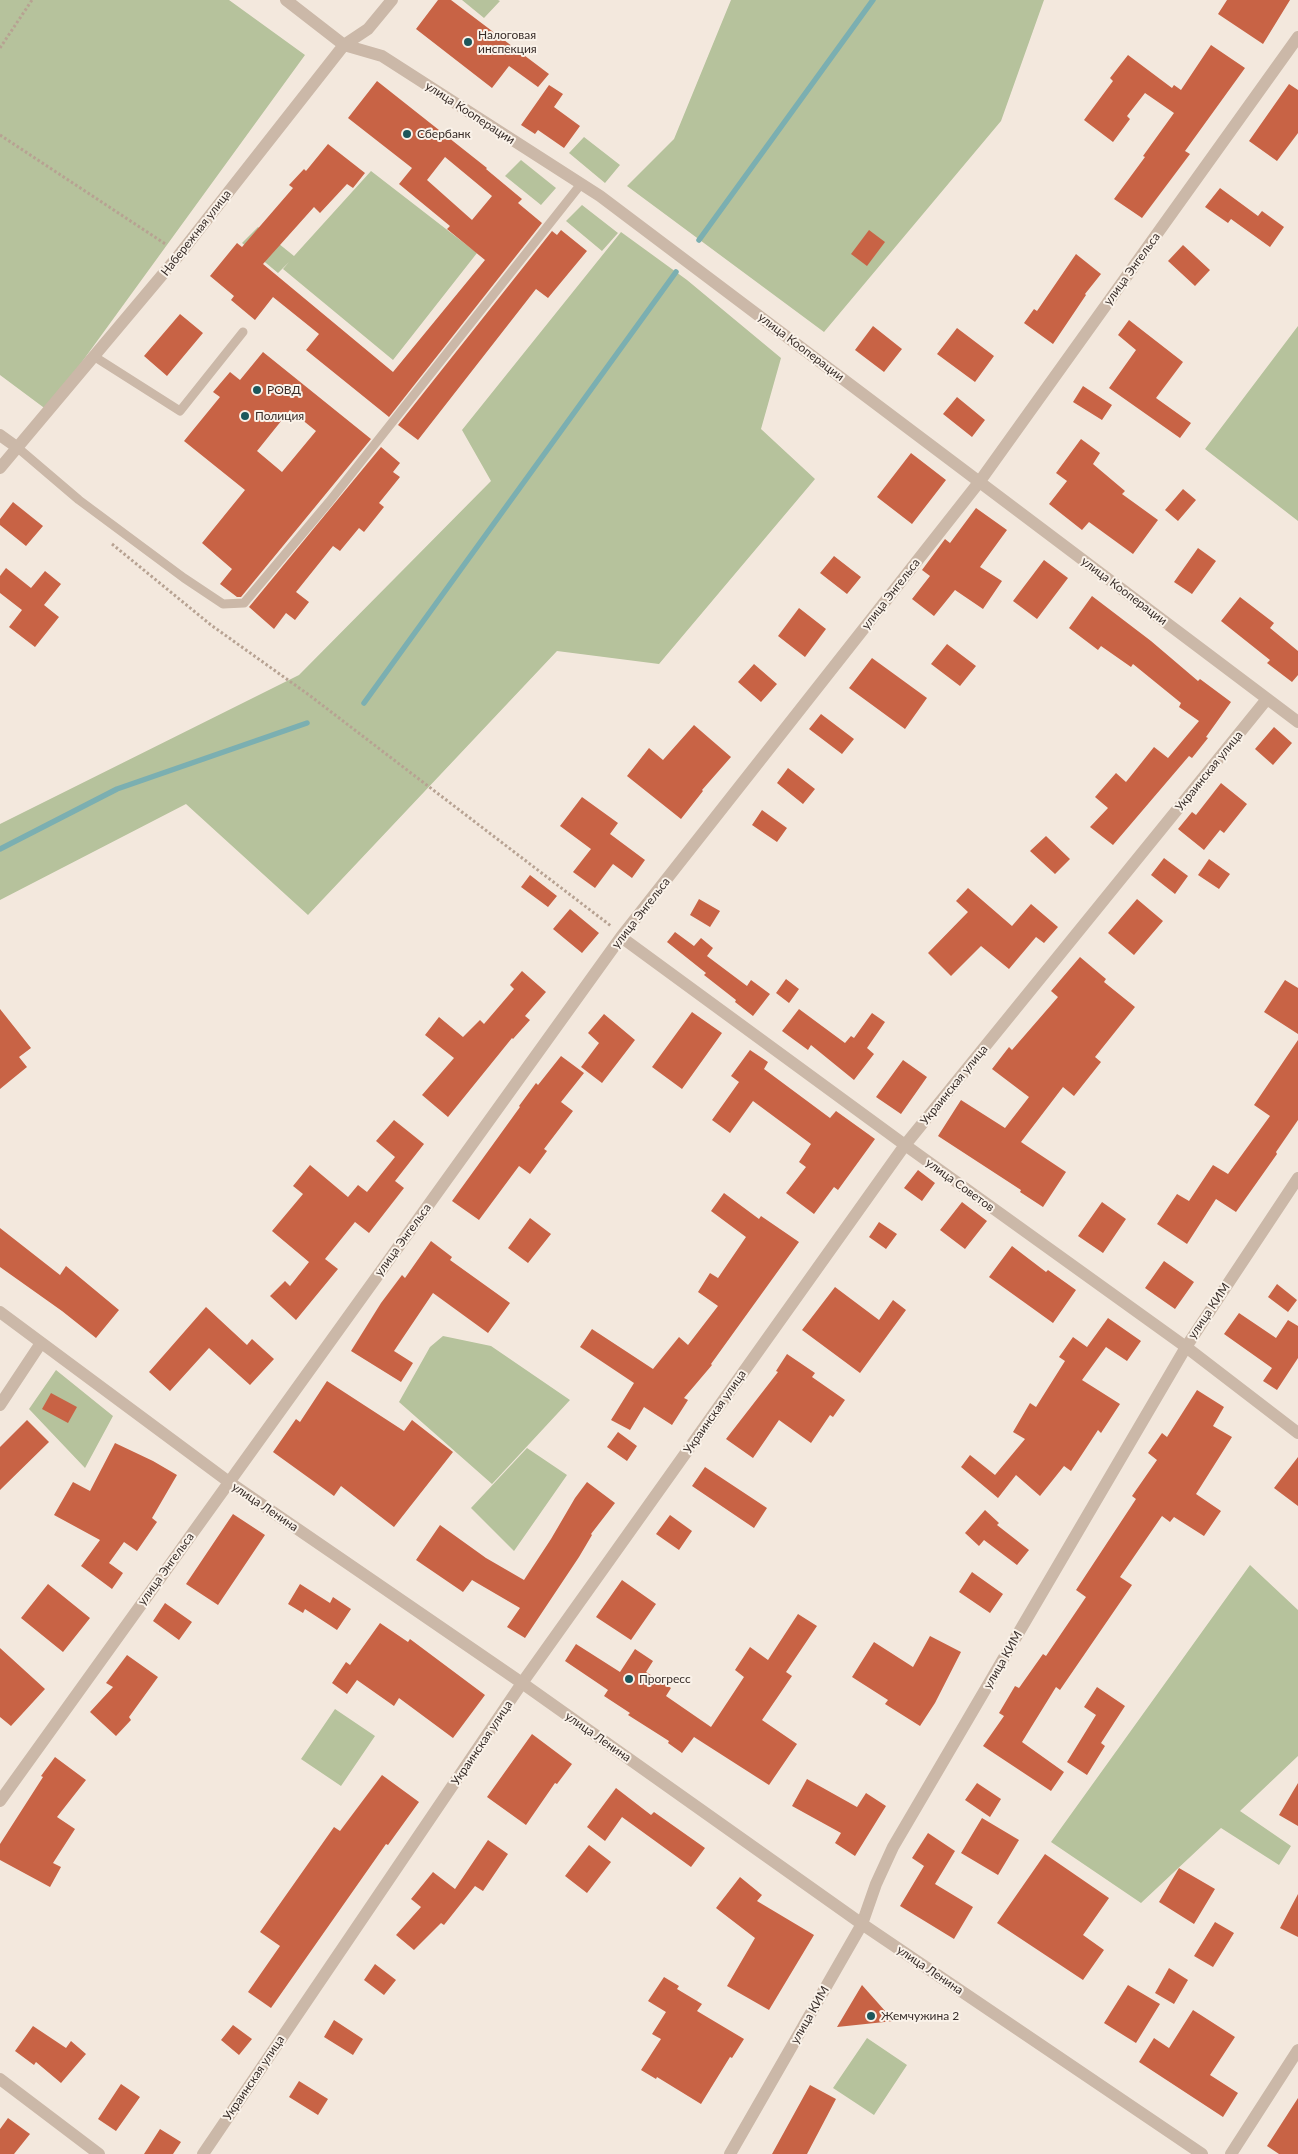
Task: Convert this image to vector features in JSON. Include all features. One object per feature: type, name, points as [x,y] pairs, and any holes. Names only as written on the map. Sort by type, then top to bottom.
[{"type":"street","name":"улица Кооперации","points":[[286,0],[344,45],[382,56],[600,196],[1298,722]]},
{"type":"street","name":"Набережная улица","points":[[0,468],[180,255],[344,45],[368,29],[392,0]]},
{"type":"street","name":"улица Энгельса","points":[[0,1801],[621,938],[980,481],[1298,37]]},
{"type":"street","points":[[0,435],[18,448]]},
{"type":"street","name":"Украинская улица","points":[[202,2154],[522,1683],[905,1146],[1267,699]]},
{"type":"street","name":"улица Советов","points":[[621,938],[905,1146],[1186,1347],[1298,1433]]},
{"type":"street","name":"улица КИМ","points":[[730,2154],[862,1924],[876,1884],[893,1847],[1186,1347],[1298,1178]]},
{"type":"street","name":"улица Ленина","points":[[0,1312],[229,1482],[522,1683],[862,1924],[1202,2154]]},
{"type":"street","points":[[0,1404],[41,1343]]},
{"type":"street","points":[[1231,2154],[1298,2050]]},
{"type":"street","points":[[0,2079],[99,2154]]},
{"type":"lane","points":[[18,448],[79,500],[184,578],[223,604],[244,603],[329,502],[581,184]]},
{"type":"lane","points":[[95,357],[180,411],[243,332]]},
{"type":"path","points":[[0,48],[32,0]]},
{"type":"path","points":[[0,134],[167,245]]},
{"type":"path","points":[[106,539],[211,625],[317,701],[615,929],[621,938]]},
{"type":"green space","points":[[0,0],[229,0],[305,55],[47,410],[0,375]]},
{"type":"green space","points":[[462,0],[498,0],[500,1],[484,18]]},
{"type":"green space","points":[[731,0],[1044,0],[1001,121],[824,332],[627,186],[674,139]]},
{"type":"green space","points":[[584,137],[620,165],[605,183],[569,153]]},
{"type":"green space","points":[[521,160],[556,188],[541,205],[505,176]]},
{"type":"green space","points":[[371,171],[477,253],[393,360],[283,269],[289,262],[278,273],[242,243],[258,227],[294,256]]},
{"type":"green space","points":[[582,205],[618,233],[602,251],[566,221]]},
{"type":"green space","points":[[621,232],[687,280],[781,358],[761,429],[815,479],[659,664],[557,651],[308,915],[186,804],[0,900],[0,824],[299,675],[491,481],[462,430]]},
{"type":"green space","points":[[1298,326],[1298,521],[1205,449]]},
{"type":"green space","points":[[443,1336],[491,1346],[570,1400],[492,1484],[399,1402],[430,1347]]},
{"type":"green space","points":[[56,1370],[113,1416],[85,1468],[29,1409]]},
{"type":"green space","points":[[527,1448],[567,1475],[514,1551],[471,1508]]},
{"type":"green space","points":[[1250,1565],[1298,1610],[1298,1756],[1240,1811],[1291,1846],[1279,1865],[1221,1828],[1141,1903],[1051,1842]]},
{"type":"green space","points":[[335,1709],[375,1736],[341,1786],[301,1759]]},
{"type":"green space","points":[[867,2038],[907,2065],[874,2115],[833,2088]]},
{"type":"building","points":[[438,0],[451,0],[549,74],[538,87],[509,66],[492,88],[416,29]]},
{"type":"building","points":[[1227,0],[1290,0],[1263,44],[1218,14]]},
{"type":"building","points":[[1211,45],[1245,68],[1185,151],[1190,154],[1142,218],[1114,199],[1174,113],[1145,93],[1127,116],[1130,119],[1113,142],[1084,120],[1113,81],[1110,78],[1128,55],[1172,88],[1174,85],[1181,90]]},
{"type":"building","points":[[377,81],[487,168],[522,199],[518,203],[542,223],[389,417],[306,350],[319,334],[273,297],[255,320],[231,300],[234,296],[210,276],[237,243],[242,247],[293,188],[289,185],[304,169],[306,171],[328,144],[365,173],[353,188],[347,184],[320,213],[314,207],[263,264],[393,372],[485,260],[447,229],[450,226],[399,184],[412,168],[348,118]],"holes":[[[445,157],[492,196],[472,220],[427,180]]]},
{"type":"building","points":[[1289,84],[1298,90],[1298,133],[1277,161],[1249,141]]},
{"type":"building","points":[[549,85],[563,94],[554,107],[580,126],[564,148],[538,130],[535,134],[521,125]]},
{"type":"building","points":[[1220,188],[1258,216],[1262,211],[1284,227],[1270,247],[1231,219],[1228,223],[1205,207]]},
{"type":"building","points":[[561,230],[587,251],[548,298],[536,289],[418,440],[398,425],[552,231],[557,235]]},
{"type":"building","points":[[869,230],[885,242],[867,266],[851,254]]},
{"type":"building","points":[[1183,245],[1210,270],[1195,286],[1168,261]]},
{"type":"building","points":[[1076,254],[1101,274],[1085,294],[1053,344],[1024,323],[1034,309],[1037,311]]},
{"type":"building","points":[[180,314],[203,333],[167,376],[144,356]]},
{"type":"building","points":[[1129,320],[1183,362],[1156,398],[1191,423],[1180,438],[1109,388],[1136,350],[1118,335]]},
{"type":"building","points":[[873,326],[902,349],[884,372],[855,350]]},
{"type":"building","points":[[957,328],[994,356],[975,382],[937,354]]},
{"type":"building","points":[[263,352],[371,439],[241,597],[237,597],[220,584],[232,569],[202,543],[245,490],[184,441],[220,397],[213,392],[230,372],[240,380]],"holes":[[[290,410],[316,431],[282,472],[257,451]]]},
{"type":"building","points":[[1083,386],[1112,405],[1102,420],[1073,402]]},
{"type":"building","points":[[957,397],[985,420],[972,437],[943,414]]},
{"type":"building","points":[[1081,439],[1100,453],[1093,464],[1125,491],[1122,494],[1158,520],[1133,554],[1089,522],[1082,530],[1049,504],[1067,481],[1056,473]]},
{"type":"building","points":[[381,447],[400,463],[393,472],[400,477],[379,503],[384,507],[364,532],[359,528],[340,551],[333,546],[296,592],[309,602],[295,620],[286,613],[274,629],[249,607]]},
{"type":"building","points":[[911,453],[946,480],[912,524],[877,497]]},
{"type":"building","points":[[1183,489],[1196,500],[1178,521],[1165,510]]},
{"type":"building","points":[[13,502],[43,526],[26,546],[0,525],[0,519]]},
{"type":"building","points":[[976,508],[1007,530],[980,567],[1002,581],[983,609],[955,590],[934,616],[912,599],[930,576],[922,570],[945,539],[950,543]]},
{"type":"building","points":[[1198,548],[1216,561],[1192,594],[1174,582]]},
{"type":"building","points":[[834,556],[861,577],[847,594],[820,573]]},
{"type":"building","points":[[1044,560],[1068,578],[1037,619],[1013,601]]},
{"type":"building","points":[[6,568],[31,588],[45,571],[61,584],[44,605],[59,617],[35,647],[9,627],[22,610],[0,593],[0,576]]},
{"type":"building","points":[[1092,596],[1151,641],[1198,681],[1200,679],[1231,702],[1206,737],[1208,738],[1192,758],[1189,756],[1113,845],[1090,827],[1108,808],[1095,797],[1116,773],[1126,782],[1154,747],[1168,758],[1199,721],[1179,707],[1181,703],[1133,664],[1131,667],[1101,646],[1098,650],[1069,628]]},
{"type":"building","points":[[1240,597],[1274,623],[1270,628],[1298,651],[1298,675],[1292,682],[1267,663],[1270,660],[1221,621]]},
{"type":"building","points":[[799,608],[826,629],[805,657],[778,636]]},
{"type":"building","points":[[947,644],[976,666],[960,686],[931,664]]},
{"type":"building","points":[[872,658],[927,698],[905,729],[849,688]]},
{"type":"building","points":[[754,664],[777,684],[761,702],[738,682]]},
{"type":"building","points":[[821,714],[854,739],[842,754],[809,729]]},
{"type":"building","points":[[694,725],[731,757],[702,790],[681,819],[627,776],[649,748],[663,760]]},
{"type":"building","points":[[1274,727],[1292,743],[1273,765],[1255,749]]},
{"type":"building","points":[[788,768],[815,789],[803,804],[777,783]]},
{"type":"building","points":[[1221,783],[1247,804],[1224,833],[1220,830],[1204,850],[1178,829],[1192,812],[1196,815]]},
{"type":"building","points":[[582,797],[618,823],[610,834],[645,860],[632,878],[613,864],[595,888],[573,872],[591,849],[560,826]]},
{"type":"building","points":[[762,810],[787,828],[777,842],[752,825]]},
{"type":"building","points":[[1046,836],[1070,859],[1055,874],[1030,851]]},
{"type":"building","points":[[1164,858],[1188,876],[1175,894],[1151,875]]},
{"type":"building","points":[[1209,859],[1230,874],[1219,889],[1198,875]]},
{"type":"building","points":[[530,875],[557,896],[548,907],[521,887]]},
{"type":"building","points":[[968,888],[1012,926],[1031,904],[1058,927],[1044,943],[1036,937],[1009,969],[981,946],[951,976],[928,953],[968,912],[956,901]]},
{"type":"building","points":[[699,899],[720,911],[710,927],[690,915]]},
{"type":"building","points":[[1137,899],[1163,921],[1134,955],[1108,933]]},
{"type":"building","points":[[570,909],[599,933],[582,953],[553,929]]},
{"type":"building","points":[[675,932],[694,946],[701,938],[713,948],[707,956],[747,986],[751,980],[770,994],[753,1016],[704,975],[706,973],[667,942]]},
{"type":"building","points":[[1080,957],[1106,979],[1104,982],[1135,1007],[1095,1057],[1101,1062],[1074,1096],[1063,1087],[1021,1142],[1066,1172],[1043,1207],[1020,1192],[1021,1190],[938,1136],[961,1100],[1005,1128],[1029,1097],[992,1069],[1009,1047],[1012,1050],[1058,997],[1051,991]]},
{"type":"building","points":[[522,971],[546,992],[525,1016],[530,1020],[512,1038],[448,1117],[422,1095],[454,1058],[425,1035],[439,1017],[463,1037],[480,1020],[484,1024],[514,989],[510,985]]},
{"type":"building","points":[[786,979],[799,989],[789,1003],[776,993]]},
{"type":"building","points":[[1285,980],[1298,988],[1298,1034],[1264,1012]]},
{"type":"building","points":[[0,1009],[31,1048],[19,1057],[27,1067],[0,1089]]},
{"type":"building","points":[[799,1009],[845,1043],[851,1036],[854,1038],[872,1013],[885,1022],[867,1048],[874,1054],[854,1080],[811,1045],[808,1050],[782,1031]]},
{"type":"building","points":[[692,1012],[722,1033],[682,1089],[652,1067]]},
{"type":"building","points":[[604,1014],[635,1040],[602,1083],[581,1067],[599,1043],[588,1033]]},
{"type":"building","points":[[1298,1040],[1298,1120],[1276,1152],[1277,1154],[1236,1212],[1216,1199],[1187,1244],[1157,1224],[1177,1194],[1189,1201],[1213,1165],[1228,1174],[1270,1116],[1254,1105]]},
{"type":"building","points":[[750,1050],[768,1062],[764,1069],[830,1118],[836,1111],[875,1139],[838,1190],[834,1187],[814,1214],[786,1193],[806,1167],[799,1162],[811,1144],[753,1101],[730,1133],[712,1120],[739,1082],[731,1076]]},
{"type":"building","points":[[561,1056],[584,1073],[561,1102],[573,1111],[544,1149],[547,1151],[530,1174],[519,1166],[479,1220],[452,1201],[536,1083],[538,1085]]},
{"type":"building","points":[[903,1060],[927,1077],[901,1114],[876,1097]]},
{"type":"building","points":[[394,1120],[424,1144],[395,1181],[404,1188],[369,1233],[355,1222],[325,1259],[338,1269],[296,1320],[270,1296],[285,1281],[290,1286],[309,1262],[272,1231],[303,1194],[293,1186],[310,1165],[348,1197],[358,1185],[367,1192],[395,1157],[376,1141]]},
{"type":"building","points":[[918,1170],[935,1183],[922,1201],[904,1188]]},
{"type":"building","points":[[724,1193],[759,1219],[761,1216],[799,1242],[712,1365],[684,1398],[688,1400],[672,1425],[644,1407],[630,1430],[611,1420],[634,1383],[580,1347],[592,1329],[653,1369],[679,1337],[688,1345],[718,1306],[698,1292],[710,1273],[718,1278],[746,1237],[711,1211]]},
{"type":"building","points":[[962,1202],[987,1221],[965,1249],[940,1230]]},
{"type":"building","points":[[1102,1202],[1126,1219],[1103,1253],[1078,1236]]},
{"type":"building","points":[[530,1218],[551,1234],[528,1263],[508,1248]]},
{"type":"building","points":[[879,1222],[897,1234],[886,1249],[869,1237]]},
{"type":"building","points":[[0,1228],[60,1275],[66,1266],[119,1310],[96,1338],[0,1267]]},
{"type":"building","points":[[431,1241],[452,1257],[450,1260],[510,1303],[488,1333],[433,1293],[394,1351],[413,1363],[401,1382],[351,1351],[381,1303],[402,1275],[405,1278]]},
{"type":"building","points":[[1012,1246],[1046,1272],[1048,1270],[1076,1290],[1053,1323],[989,1277]]},
{"type":"building","points":[[1164,1261],[1194,1282],[1175,1309],[1145,1288]]},
{"type":"building","points":[[1277,1284],[1297,1300],[1288,1312],[1268,1297]]},
{"type":"building","points":[[835,1287],[879,1320],[893,1300],[906,1310],[860,1373],[802,1330]]},
{"type":"building","points":[[206,1307],[247,1345],[252,1339],[274,1359],[250,1385],[209,1348],[170,1391],[149,1372]]},
{"type":"building","points":[[1239,1313],[1276,1338],[1288,1320],[1298,1326],[1298,1358],[1277,1390],[1263,1381],[1272,1368],[1224,1334]]},
{"type":"building","points":[[1108,1318],[1141,1341],[1127,1361],[1106,1347],[1082,1380],[1120,1404],[1101,1433],[1098,1430],[1071,1471],[1064,1466],[1040,1496],[1016,1475],[998,1498],[961,1467],[970,1455],[995,1475],[1025,1439],[1013,1432],[1030,1403],[1036,1407],[1065,1361],[1059,1357],[1073,1337],[1087,1347]]},
{"type":"building","points":[[787,1354],[815,1373],[812,1377],[845,1400],[833,1417],[830,1415],[811,1443],[779,1420],[753,1458],[726,1439],[778,1372],[776,1371]]},
{"type":"building","points":[[327,1381],[404,1431],[412,1420],[453,1452],[394,1527],[341,1486],[334,1496],[273,1452],[296,1419],[300,1422]]},
{"type":"building","points":[[1197,1390],[1224,1407],[1213,1426],[1232,1437],[1196,1494],[1221,1511],[1204,1536],[1174,1517],[1170,1522],[1162,1516],[1120,1577],[1132,1585],[1060,1690],[1056,1687],[1022,1742],[1064,1772],[1051,1791],[983,1746],[1004,1716],[999,1713],[1015,1686],[1019,1688],[1043,1654],[1046,1656],[1086,1597],[1076,1590],[1136,1499],[1132,1496],[1157,1460],[1148,1453],[1162,1433],[1167,1437]]},
{"type":"building","points":[[51,1393],[77,1407],[68,1423],[42,1409]]},
{"type":"building","points":[[27,1420],[49,1442],[0,1490],[0,1447]]},
{"type":"building","points":[[618,1432],[637,1446],[627,1461],[607,1447]]},
{"type":"building","points":[[115,1443],[177,1475],[152,1518],[157,1522],[137,1551],[124,1542],[109,1563],[123,1573],[112,1589],[81,1566],[100,1540],[54,1515],[73,1482],[90,1491]]},
{"type":"building","points":[[1298,1457],[1298,1506],[1274,1488]]},
{"type":"building","points":[[705,1467],[767,1508],[754,1528],[692,1486]]},
{"type":"building","points":[[587,1482],[615,1503],[591,1534],[579,1557],[525,1638],[507,1627],[520,1608],[472,1580],[463,1592],[416,1560],[440,1525],[486,1558],[524,1580]]},
{"type":"building","points":[[985,1510],[999,1523],[997,1525],[1029,1550],[1017,1565],[984,1540],[979,1546],[965,1533]]},
{"type":"building","points":[[233,1514],[265,1535],[218,1605],[186,1584]]},
{"type":"building","points":[[670,1515],[692,1531],[679,1550],[656,1534]]},
{"type":"building","points":[[972,1572],[1003,1594],[990,1613],[959,1592]]},
{"type":"building","points":[[622,1580],[656,1604],[631,1640],[596,1617]]},
{"type":"building","points":[[48,1584],[90,1618],[63,1652],[21,1618]]},
{"type":"building","points":[[300,1584],[330,1603],[333,1597],[351,1609],[337,1630],[305,1609],[303,1613],[288,1604]]},
{"type":"building","points":[[165,1603],[192,1622],[179,1640],[153,1621]]},
{"type":"building","points":[[798,1614],[817,1626],[786,1672],[792,1676],[762,1720],[797,1744],[769,1785],[694,1737],[682,1753],[668,1743],[669,1741],[628,1715],[630,1713],[604,1696],[608,1690],[565,1661],[576,1644],[620,1672],[635,1649],[653,1661],[646,1672],[671,1688],[666,1696],[711,1727],[744,1677],[735,1670],[750,1647],[768,1660]]},
{"type":"building","points":[[380,1623],[408,1642],[410,1639],[485,1695],[453,1738],[399,1698],[394,1706],[357,1680],[347,1694],[332,1683],[346,1662],[350,1665]]},
{"type":"building","points":[[930,1636],[961,1652],[935,1703],[920,1726],[885,1704],[888,1700],[852,1677],[874,1642],[913,1667]]},
{"type":"building","points":[[0,1648],[45,1689],[11,1726],[0,1717]]},
{"type":"building","points":[[127,1655],[158,1677],[129,1717],[131,1720],[116,1736],[90,1712],[113,1687],[106,1683]]},
{"type":"building","points":[[1097,1687],[1125,1706],[1101,1743],[1105,1746],[1087,1775],[1067,1762],[1096,1715],[1084,1707]]},
{"type":"building","points":[[532,1734],[572,1764],[557,1784],[555,1783],[526,1825],[487,1797]]},
{"type":"building","points":[[55,1757],[86,1780],[57,1817],[75,1829],[53,1863],[61,1867],[50,1887],[0,1860],[0,1844],[43,1777],[41,1776]]},
{"type":"building","points":[[382,1775],[419,1802],[388,1845],[386,1844],[271,2008],[248,1992],[280,1946],[260,1932],[334,1827],[340,1831]]},
{"type":"building","points":[[807,1779],[857,1807],[866,1793],[886,1806],[855,1856],[835,1843],[841,1833],[792,1806]]},
{"type":"building","points":[[977,1783],[1001,1799],[990,1817],[965,1800]]},
{"type":"building","points":[[1298,1783],[1298,1826],[1279,1815]]},
{"type":"building","points":[[616,1788],[651,1815],[654,1812],[705,1848],[691,1867],[622,1817],[605,1841],[587,1827]]},
{"type":"building","points":[[982,1818],[1019,1840],[998,1875],[961,1853]]},
{"type":"building","points":[[928,1833],[955,1851],[935,1884],[973,1907],[954,1939],[900,1906],[924,1866],[912,1858]]},
{"type":"building","points":[[488,1840],[508,1854],[483,1891],[475,1886],[444,1925],[441,1923],[414,1950],[396,1935],[421,1907],[411,1899],[433,1872],[455,1889]]},
{"type":"building","points":[[589,1845],[611,1862],[587,1893],[565,1876]]},
{"type":"building","points":[[1045,1854],[1109,1898],[1083,1935],[1104,1950],[1083,1980],[997,1923]]},
{"type":"building","points":[[1179,1868],[1215,1889],[1194,1924],[1159,1902]]},
{"type":"building","points":[[740,1877],[762,1895],[757,1901],[814,1935],[769,2010],[727,1986],[755,1938],[716,1908]]},
{"type":"building","points":[[1298,1894],[1298,1937],[1280,1928]]},
{"type":"building","points":[[1215,1922],[1234,1933],[1213,1967],[1194,1956]]},
{"type":"building","points":[[375,1964],[396,1980],[384,1995],[364,1980]]},
{"type":"building","points":[[1169,1968],[1188,1980],[1174,2004],[1155,1993]]},
{"type":"building","points":[[664,1977],[679,1986],[677,1989],[702,2004],[697,2011],[744,2039],[732,2058],[730,2057],[701,2104],[657,2077],[656,2079],[641,2070],[661,2039],[652,2034],[666,2012],[648,2001]]},
{"type":"building","points":[[862,1985],[894,2021],[837,2027]]},
{"type":"building","points":[[1128,1985],[1160,2004],[1136,2043],[1104,2023]]},
{"type":"building","points":[[1193,2010],[1235,2037],[1210,2075],[1238,2093],[1223,2117],[1139,2062],[1154,2038],[1169,2048]]},
{"type":"building","points":[[334,2020],[363,2039],[353,2055],[324,2037]]},
{"type":"building","points":[[233,2025],[252,2039],[239,2055],[221,2040]]},
{"type":"building","points":[[33,2026],[66,2048],[71,2041],[86,2054],[61,2083],[36,2062],[34,2065],[15,2051]]},
{"type":"building","points":[[299,2081],[328,2099],[318,2115],[289,2097]]},
{"type":"building","points":[[121,2084],[140,2097],[116,2131],[98,2119]]},
{"type":"building","points":[[810,2085],[836,2099],[807,2154],[772,2154]]},
{"type":"building","points":[[1298,2098],[1298,2154],[1279,2154],[1267,2146]]},
{"type":"building","points":[[8,2118],[30,2134],[14,2154],[0,2154],[0,2129]]},
{"type":"building","points":[[160,2129],[181,2142],[173,2154],[144,2154]]},
{"type":"waterway","points":[[699,240],[873,0]]},
{"type":"waterway","points":[[364,703],[676,272]]},
{"type":"waterway","points":[[0,849],[117,789],[307,723]]},
{"type":"place","name":"Налоговая инспекция","points":[[468,42]]},
{"type":"place","name":"Сбербанк","points":[[407,134]]},
{"type":"place","name":"РОВД","points":[[257,390]]},
{"type":"place","name":"Полиция","points":[[245,416]]},
{"type":"place","name":"Прогресс","points":[[629,1679]]},
{"type":"place","name":"Жемчужина 2","points":[[871,2016]]}]
